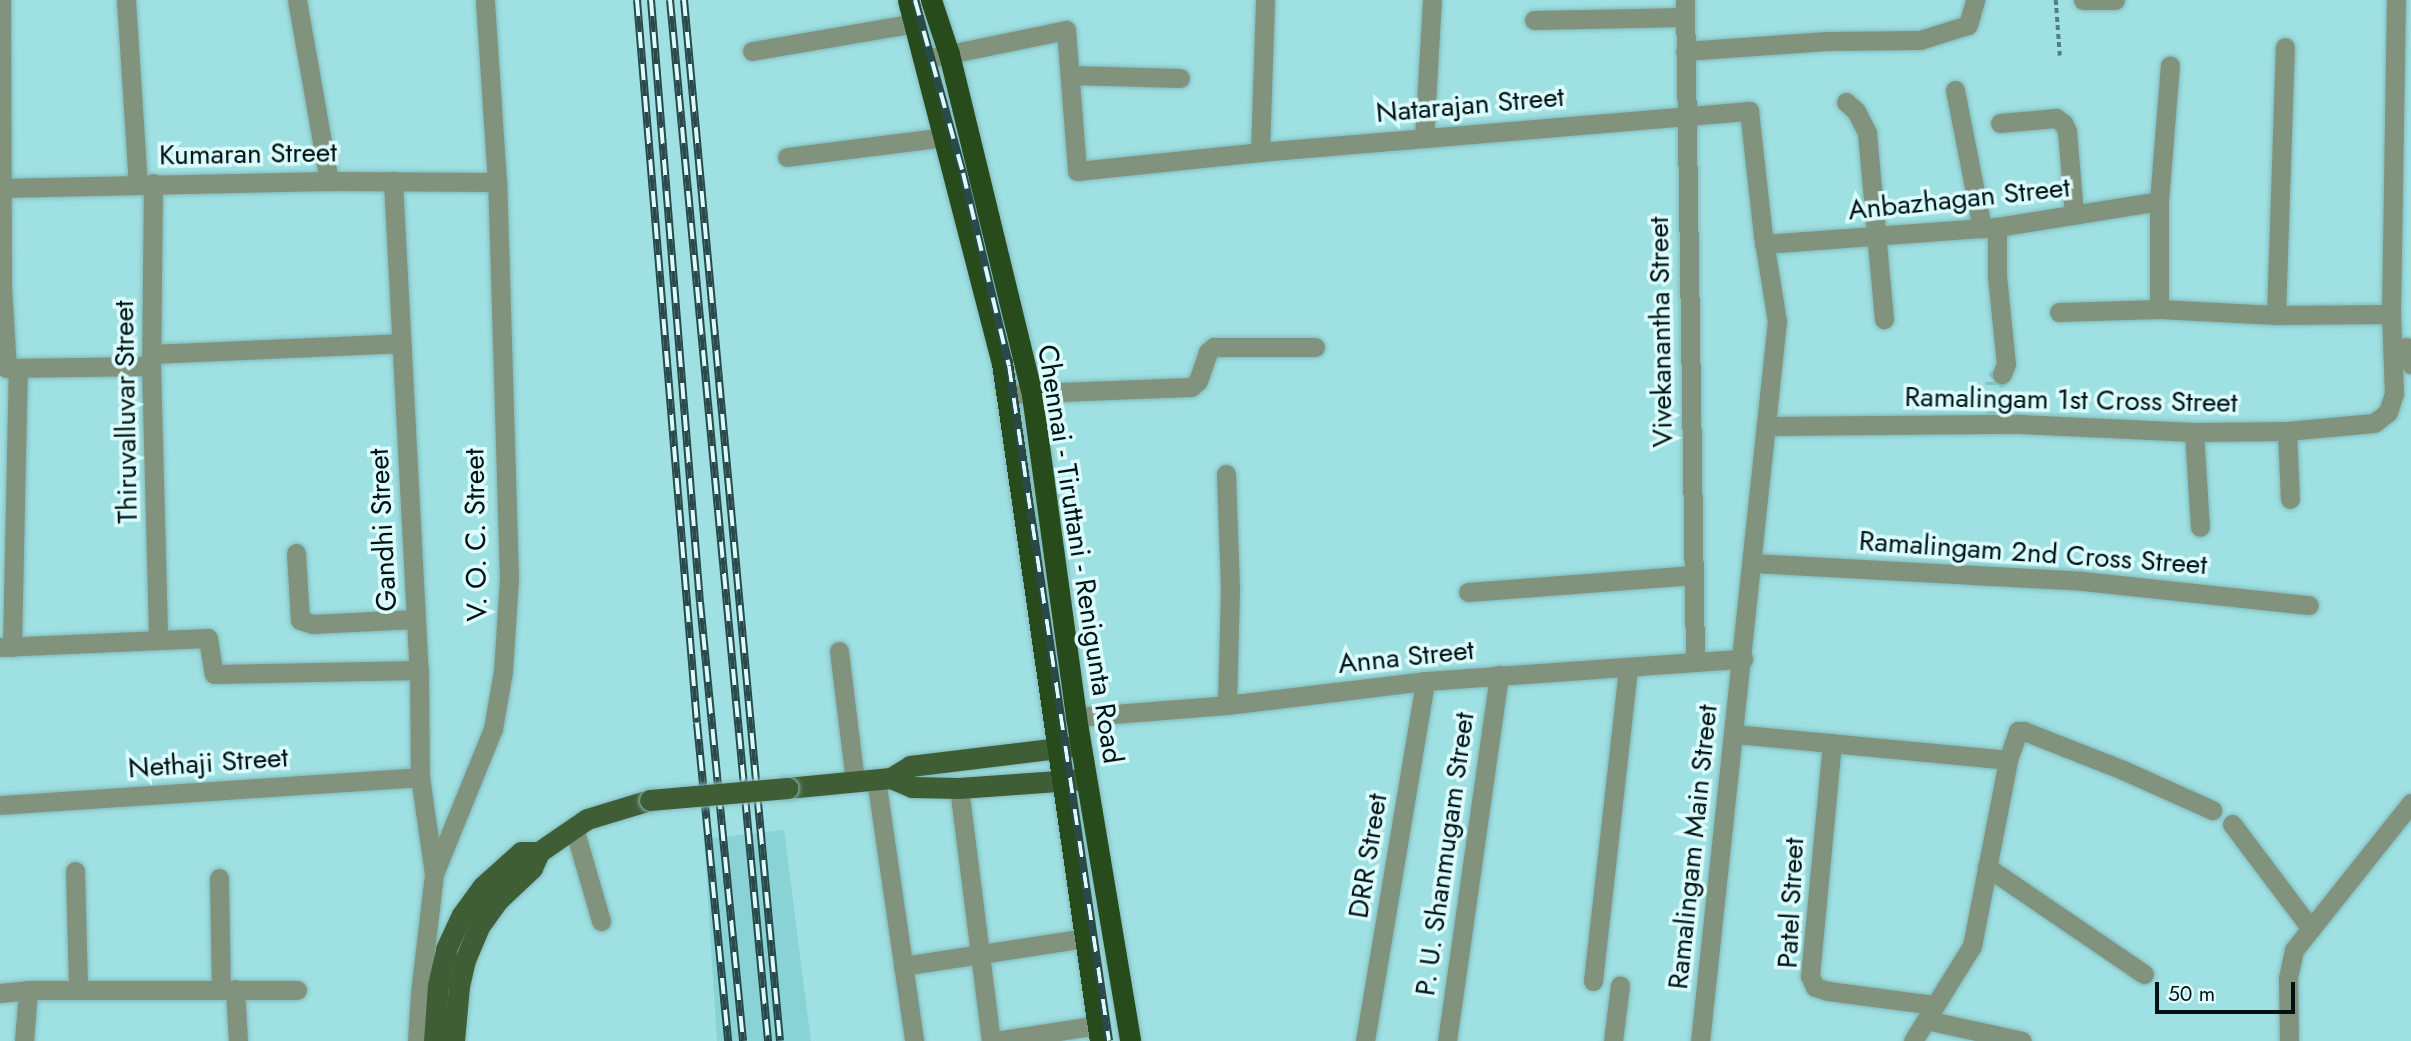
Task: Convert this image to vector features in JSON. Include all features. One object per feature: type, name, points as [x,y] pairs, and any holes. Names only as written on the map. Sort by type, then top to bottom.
[{"type":"highway","name":"Chennai - Tiruttani - Renigunta Road","points":[[908,0],[946,137],[1002,363],[1099,1033]]},
{"type":"highway","name":"Chennai - Tiruttani - Renigunta Road","points":[[931,0],[949,54],[1032,395],[1076,717],[1130,1041]]},
{"type":"highway","points":[[1091,970],[1118,967]]},
{"type":"main road","points":[[874,780],[910,766],[1081,745]]},
{"type":"main road","points":[[454,1041],[459,986],[480,925],[498,900],[531,868],[539,852],[587,819],[650,800],[874,780],[912,787],[959,788],[1086,779]]},
{"type":"main road","points":[[434,1041],[446,950],[462,915],[482,887],[521,852],[539,852]]},
{"type":"street","points":[[1,0],[1,188],[8,368],[6,647],[208,638],[214,674],[419,670]]},
{"type":"street","name":"Thiruvalluvar Street","points":[[126,0],[145,184],[158,639]]},
{"type":"street","points":[[297,0],[329,181]]},
{"type":"street","name":"V. O. C. Street","points":[[434,874],[493,729],[503,671],[509,578],[497,182],[485,0]]},
{"type":"street","points":[[1260,152],[1265,0]]},
{"type":"street","points":[[1424,138],[1432,0]]},
{"type":"street","points":[[1685,51],[1826,41],[1920,40],[1968,25],[1975,0]]},
{"type":"street","points":[[2083,0],[2115,0]]},
{"type":"street","points":[[2059,312],[2159,309],[2276,315],[2391,314],[2396,0]]},
{"type":"street","points":[[1534,20],[1685,8]]},
{"type":"street","name":"Vivekanantha Street","points":[[1685,8],[1695,662]]},
{"type":"street","points":[[752,51],[915,23]]},
{"type":"street","points":[[925,59],[1066,30],[1070,75],[1180,78]]},
{"type":"street","points":[[2276,315],[2285,47]]},
{"type":"street","points":[[2159,309],[2159,201],[2170,65]]},
{"type":"street","name":"Natarajan Street","points":[[1070,75],[1077,171],[1260,152],[1685,115]]},
{"type":"street","points":[[1955,90],[1990,228],[2006,364],[2002,374]]},
{"type":"street","points":[[1846,102],[1856,111],[1867,133],[1884,319]]},
{"type":"street","points":[[1685,115],[1749,111],[1764,244],[1777,321],[1743,659]]},
{"type":"street","points":[[2000,123],[2056,118],[2063,123],[2067,131],[2074,215]]},
{"type":"street","points":[[787,157],[946,137]]},
{"type":"street","name":"Kumaran Street","points":[[1,188],[329,181],[497,182]]},
{"type":"street","name":"Gandhi Street","points":[[393,181],[419,670],[420,777],[434,874]]},
{"type":"street","name":"Anbazhagan Street","points":[[1764,244],[1990,228],[2159,201]]},
{"type":"street","name":"Ramalingam 1st Cross Street","points":[[1767,426],[1999,419],[2194,432],[2287,431],[2374,423],[2388,412],[2394,394],[2391,314]]},
{"type":"street","points":[[8,368],[400,343]]},
{"type":"street","points":[[1006,394],[1191,387],[1198,381],[1208,352],[1214,347],[1315,347]]},
{"type":"street","points":[[2287,431],[2290,499]]},
{"type":"street","points":[[2194,432],[2200,527]]},
{"type":"street","points":[[1226,474],[1230,590],[1227,705]]},
{"type":"street","points":[[296,553],[300,620],[312,624],[416,619]]},
{"type":"street","name":"Ramalingam 2nd Cross Street","points":[[1753,562],[2082,581],[2309,605]]},
{"type":"street","points":[[1468,592],[1693,575]]},
{"type":"street","points":[[839,651],[874,780],[914,1041]]},
{"type":"street","name":"Anna Street","points":[[1076,717],[1227,705],[1425,681],[1743,659]]},
{"type":"street","name":"Ramalingam Main Street","points":[[1700,1041],[1743,659]]},
{"type":"street","points":[[1593,981],[1628,667]]},
{"type":"street","name":"P. U. Shanmugam Street","points":[[1447,1041],[1499,675]]},
{"type":"street","name":"DRR Street","points":[[1366,1041],[1425,681]]},
{"type":"street","points":[[1913,1041],[1972,946],[2008,760],[2018,732],[2024,731],[2123,770],[2212,810]]},
{"type":"street","points":[[1734,734],[2008,760]]},
{"type":"street","name":"Patel Street","points":[[1832,743],[1810,976],[1815,987],[1828,991],[1931,1012]]},
{"type":"street","name":"Nethaji Street","points":[[0,806],[420,777]]},
{"type":"street","points":[[959,788],[993,1041],[1099,1033]]},
{"type":"street","points":[[2289,1041],[2288,978],[2294,950],[2411,803]]},
{"type":"street","points":[[2232,824],[2311,929]]},
{"type":"street","points":[[574,828],[601,921]]},
{"type":"street","points":[[1987,867],[2144,974]]},
{"type":"street","points":[[75,871],[78,989]]},
{"type":"street","points":[[417,1041],[434,874]]},
{"type":"street","points":[[219,878],[228,989],[237,1041]]},
{"type":"street","points":[[904,966],[1087,938]]},
{"type":"street","points":[[1613,1041],[1620,985]]},
{"type":"street","points":[[0,993],[78,989],[297,990]]},
{"type":"street","points":[[24,1041],[28,990]]},
{"type":"street","points":[[1931,1012],[2022,1041]]},
{"type":"path","points":[[2056,0],[2060,56]]},
{"type":"shaded area","points":[[784,830],[811,1041],[717,1041],[704,839]]},
{"type":"tunnel","points":[[1997,413],[1995,381],[2002,374]]},
{"type":"railway","points":[[637,0],[697,723],[728,1041]]},
{"type":"railway","points":[[651,0],[700,602],[743,1041]]},
{"type":"railway","points":[[670,0],[768,1041]]},
{"type":"railway","points":[[684,0],[780,1041]]},
{"type":"railway","points":[[915,0],[963,173],[1009,366],[1109,1041]]}]
